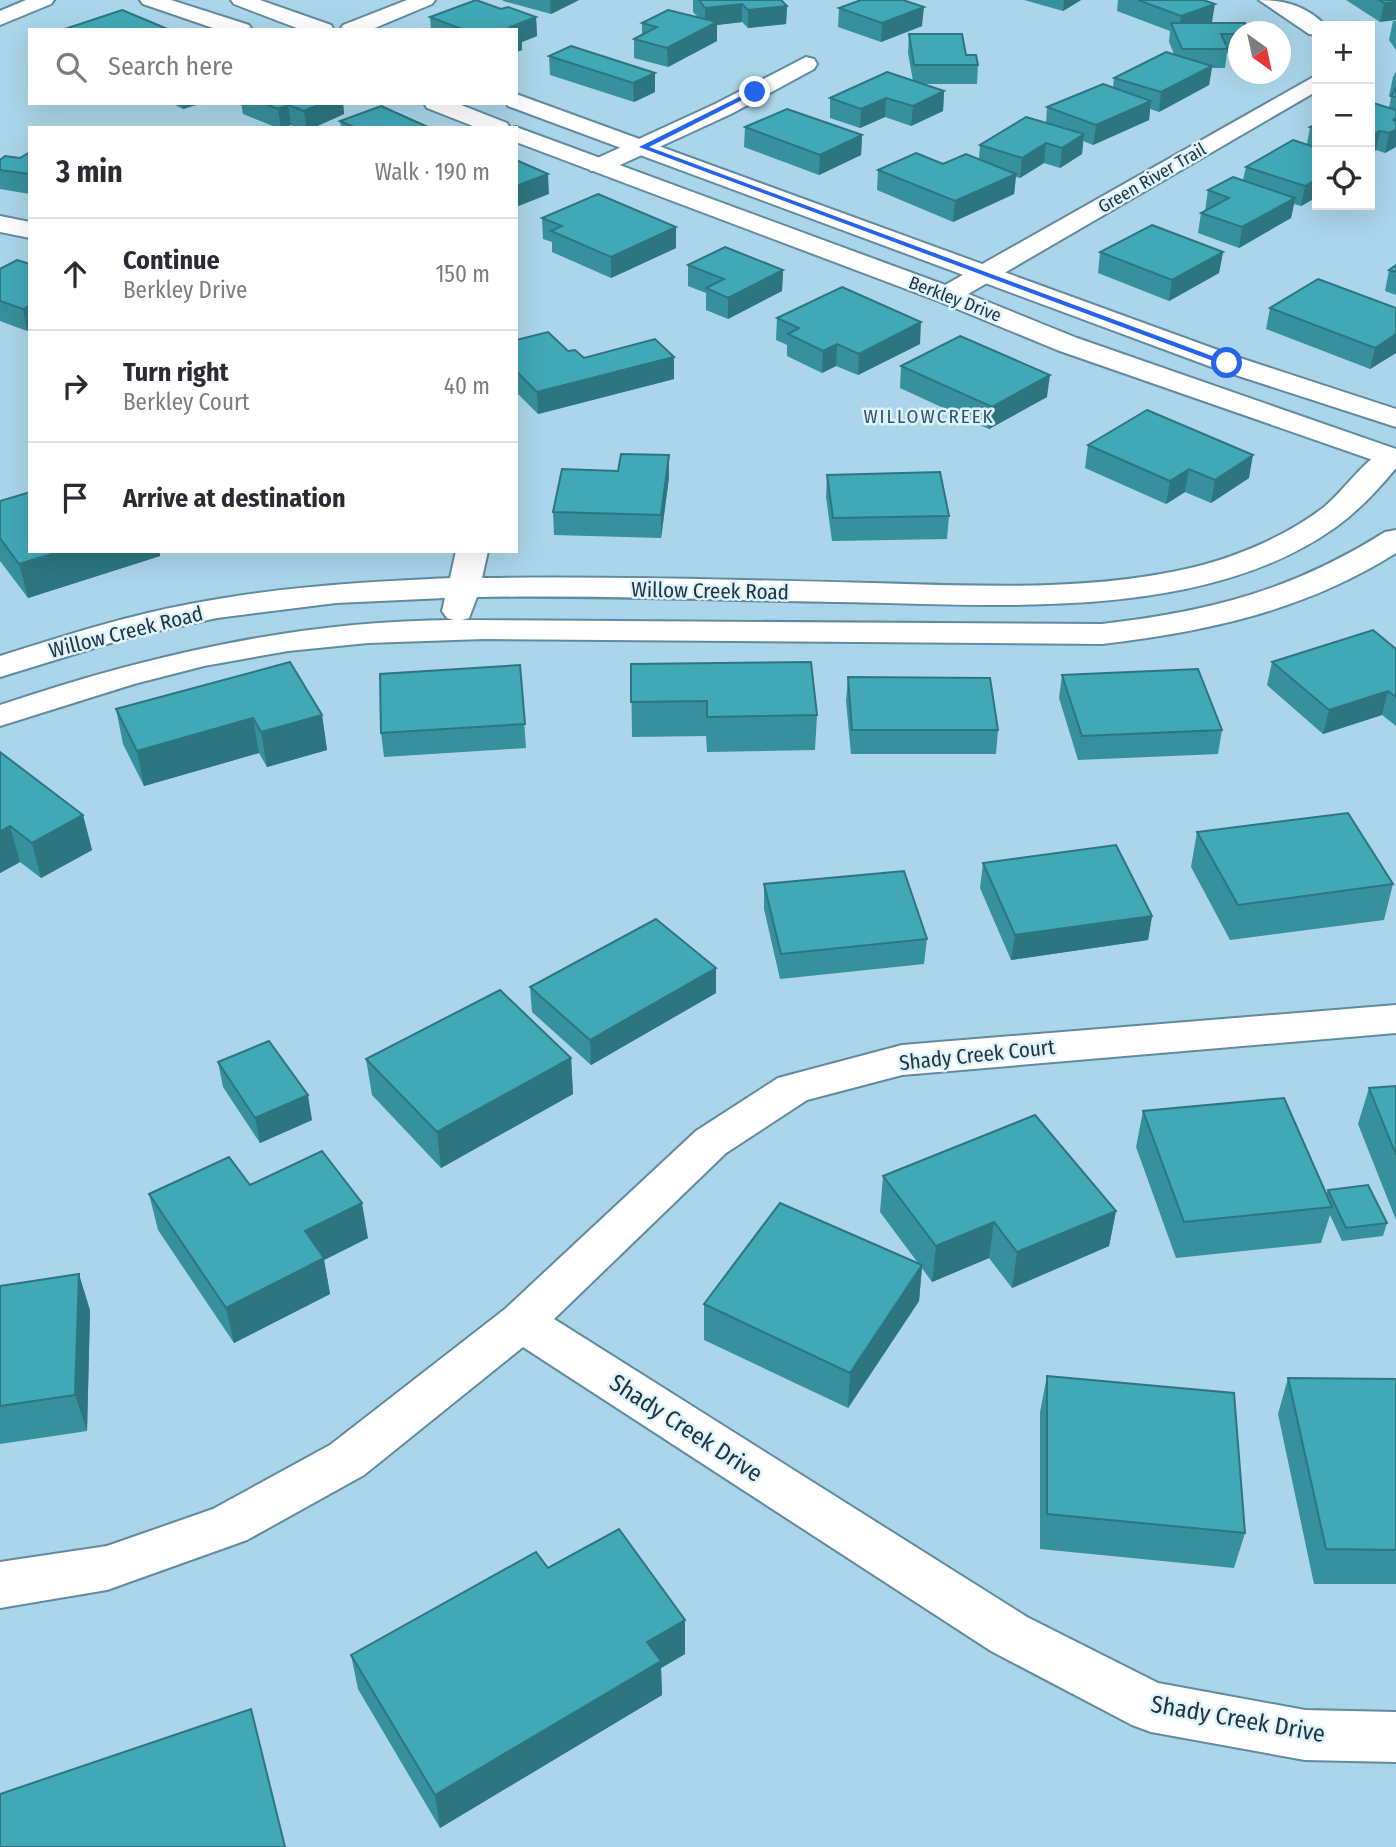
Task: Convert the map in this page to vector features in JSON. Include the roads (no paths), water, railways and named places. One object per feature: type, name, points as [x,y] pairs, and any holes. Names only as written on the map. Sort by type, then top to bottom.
[{"type":"street","points":[[0,19],[44,0]]},
{"type":"street","points":[[149,0],[235,28]]},
{"type":"street","points":[[242,0],[318,28]]},
{"type":"street","points":[[356,28],[425,0]]},
{"type":"street","points":[[1269,0],[1312,24]]},
{"type":"street","points":[[599,166],[643,147],[806,64]]},
{"type":"street","name":"Green River Trail","points":[[947,295],[1314,84]]},
{"type":"street","name":"Berkley Drive","points":[[518,102],[1227,363],[1396,418]]},
{"type":"street","points":[[440,105],[494,126]]},
{"type":"street","name":"Berkley Drive","points":[[518,135],[947,295],[1067,344],[1393,458]]},
{"type":"street","points":[[0,224],[28,230]]},
{"type":"street","name":"Willow Creek Road","points":[[0,667],[85,640],[174,617],[316,596],[463,588],[1019,594],[1128,588],[1214,570],[1284,544],[1335,512],[1393,458]]},
{"type":"street","name":"Willow Creek Road","points":[[0,716],[89,685],[220,652],[330,636],[453,630],[1102,634],[1210,619],[1274,600],[1316,586],[1354,568],[1396,539]]},
{"type":"street","points":[[453,630],[472,553]]},
{"type":"street","name":"Shady Creek Court","points":[[521,1322],[711,1142],[793,1089],[902,1060],[1396,1019]]},
{"type":"street","points":[[0,1585],[107,1568],[229,1525],[347,1460],[521,1322]]},
{"type":"street","name":"Shady Creek Drive","points":[[521,1322],[1009,1634],[1151,1707],[1305,1735],[1396,1737]]},
{"type":"district","name":"WILLOWCREEK","points":[[929,416]]}]
